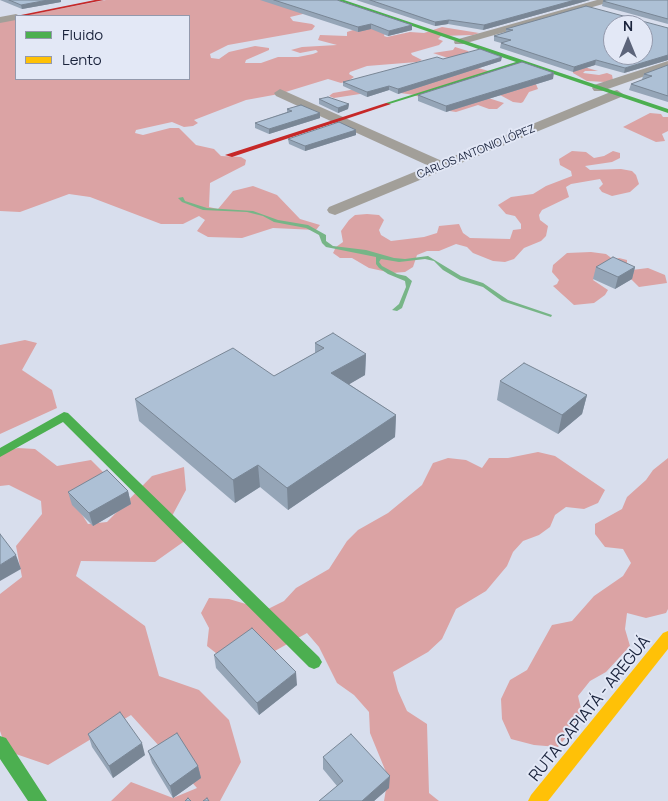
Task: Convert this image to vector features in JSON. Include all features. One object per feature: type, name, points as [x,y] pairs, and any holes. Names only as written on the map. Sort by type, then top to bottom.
[{"type":"street","points":[[21,15],[83,1],[102,0]]},
{"type":"street","points":[[339,0],[668,111]]},
{"type":"street","points":[[561,0],[603,12]]},
{"type":"street","points":[[459,42],[606,0]]},
{"type":"street","points":[[0,20],[15,16]]},
{"type":"street","points":[[229,155],[520,62]]},
{"type":"street","points":[[598,88],[668,64]]},
{"type":"street","points":[[280,93],[442,166]]},
{"type":"street","name":"CARLOS ANTONIO LÓPEZ","points":[[335,210],[618,94]]},
{"type":"street","points":[[0,453],[64,416],[314,662]]},
{"type":"street","name":"RUTA CAPIATÁ - AREGUÁ","points":[[537,801],[668,638]]},
{"type":"street","points":[[0,744],[38,801]]},
{"type":"shaded area","points":[[106,0],[277,0],[341,5],[290,17],[293,21],[312,24],[315,26],[312,30],[228,45],[210,54],[211,58],[219,59],[229,52],[255,46],[269,48],[269,50],[246,60],[245,63],[261,63],[278,57],[298,57],[313,54],[318,52],[316,50],[300,53],[291,50],[302,47],[337,45],[318,40],[320,35],[347,36],[347,32],[365,26],[385,33],[384,36],[387,37],[410,32],[424,33],[442,27],[479,33],[473,35],[441,36],[438,39],[443,41],[439,45],[411,53],[422,60],[417,62],[367,66],[350,72],[349,74],[354,77],[341,83],[328,79],[279,94],[246,100],[194,120],[198,123],[193,126],[184,127],[172,122],[136,130],[135,133],[143,135],[170,128],[179,128],[196,145],[214,149],[221,156],[241,157],[246,160],[245,165],[210,183],[209,207],[218,209],[233,191],[253,186],[277,195],[300,219],[320,225],[316,230],[273,228],[242,238],[208,237],[197,231],[205,220],[199,216],[183,224],[161,224],[90,197],[69,194],[20,212],[0,211],[0,20],[15,17],[15,80],[190,80],[190,15],[28,15]]},
{"type":"shaded area","points":[[455,47],[468,51],[478,68],[536,84],[538,89],[529,92],[521,103],[513,102],[500,95],[482,96],[504,103],[497,109],[489,109],[478,105],[456,112],[443,110],[415,95],[400,93],[399,88],[334,98],[329,96],[333,93],[374,86],[448,58],[433,53],[453,50]]},
{"type":"shaded area","points":[[584,67],[598,71],[585,71],[583,73],[599,75],[607,73],[612,75],[613,80],[605,82],[587,81],[573,73],[573,70]]},
{"type":"shaded area","points":[[650,113],[668,117],[668,131],[662,134],[665,141],[656,142],[623,127]]},
{"type":"shaded area","points":[[572,151],[586,152],[594,158],[604,156],[613,151],[620,153],[620,158],[612,162],[585,166],[590,170],[621,169],[632,171],[636,175],[639,184],[630,192],[612,196],[602,192],[599,188],[603,184],[600,179],[571,184],[566,187],[569,197],[542,210],[539,215],[540,220],[548,226],[546,236],[541,241],[524,248],[514,259],[505,262],[493,261],[473,253],[467,247],[456,244],[439,251],[427,251],[417,255],[413,267],[405,272],[392,273],[369,268],[352,258],[340,258],[333,253],[336,247],[343,242],[341,231],[349,220],[355,215],[367,214],[379,215],[384,220],[379,230],[381,235],[391,241],[424,237],[437,233],[439,226],[459,224],[463,233],[470,238],[510,239],[513,230],[521,229],[521,224],[515,216],[506,214],[498,205],[511,197],[533,194],[546,186],[572,176],[571,171],[560,165],[559,159]]},
{"type":"shaded area","points":[[183,197],[185,201],[207,208],[253,211],[278,220],[308,225],[326,235],[326,241],[333,246],[366,250],[394,258],[405,259],[428,256],[461,276],[483,283],[508,300],[552,315],[551,317],[502,301],[483,287],[460,280],[443,270],[434,261],[425,259],[399,262],[381,259],[379,262],[382,266],[397,274],[406,276],[412,281],[402,308],[397,311],[392,310],[399,304],[406,287],[405,281],[379,268],[376,264],[376,257],[326,247],[319,235],[306,228],[274,222],[263,216],[247,212],[203,210],[182,202],[178,198]]},
{"type":"shaded area","points":[[591,252],[606,254],[614,260],[619,258],[627,260],[627,265],[632,270],[648,268],[665,275],[667,283],[639,287],[624,272],[595,277],[593,280],[608,290],[605,295],[594,303],[574,305],[553,286],[559,280],[552,272],[553,265],[567,253]]},
{"type":"shaded area","points":[[25,340],[37,343],[22,370],[52,390],[57,408],[0,434],[0,345]]},
{"type":"shaded area","points":[[18,448],[35,449],[57,466],[91,460],[108,477],[81,513],[88,524],[107,522],[152,476],[184,467],[186,490],[172,516],[186,540],[155,562],[81,561],[76,576],[145,626],[159,676],[199,690],[229,720],[241,762],[220,801],[111,801],[131,782],[173,798],[197,788],[131,715],[48,765],[7,751],[0,731],[0,594],[22,577],[16,546],[42,514],[41,501],[9,485],[0,486],[0,452]]},
{"type":"shaded area","points":[[538,452],[555,456],[605,490],[598,503],[584,509],[566,507],[555,515],[550,527],[539,535],[523,541],[513,552],[507,566],[486,591],[456,609],[442,639],[428,652],[393,672],[398,691],[407,711],[427,724],[429,793],[439,801],[384,801],[388,777],[370,733],[369,712],[354,695],[337,683],[319,647],[307,633],[273,652],[221,657],[207,646],[209,628],[201,613],[209,598],[229,599],[266,610],[284,601],[296,588],[329,569],[347,541],[358,530],[388,513],[422,485],[433,463],[448,458],[466,460],[482,468],[489,458],[508,458]]},
{"type":"shaded area","points":[[668,458],[668,609],[666,613],[646,618],[627,613],[625,629],[630,646],[606,672],[590,681],[578,696],[583,717],[558,747],[534,745],[511,739],[502,719],[501,699],[510,680],[527,670],[552,625],[572,621],[594,596],[623,576],[631,563],[623,549],[605,547],[595,534],[595,524],[622,509],[627,497],[646,480],[653,470]]},
{"type":"building","points":[[9,0],[48,0],[21,5]]},
{"type":"building","points":[[274,0],[337,0],[412,25],[389,31],[371,24],[358,27]]},
{"type":"building","points":[[370,0],[575,0],[484,25],[449,20],[435,22]]},
{"type":"building","points":[[668,0],[668,19],[603,1]]},
{"type":"building","points":[[586,6],[620,15],[603,15],[603,62],[596,60],[574,67],[501,43],[511,40],[494,36],[513,30],[506,29]]},
{"type":"building","points":[[653,24],[668,28],[668,55],[653,60]]},
{"type":"building","points":[[480,49],[502,57],[398,89],[389,86],[367,92],[343,82],[437,57],[443,59]]},
{"type":"building","points":[[522,62],[554,73],[446,106],[418,95]]},
{"type":"building","points":[[614,65],[635,65],[625,68]]},
{"type":"building","points":[[668,65],[668,96],[631,84],[652,76],[644,74]]},
{"type":"building","points":[[328,97],[349,104],[338,108],[319,99]]},
{"type":"building","points":[[301,105],[320,113],[269,129],[255,123],[292,111],[287,109]]},
{"type":"building","points":[[339,122],[356,130],[305,146],[288,139]]},
{"type":"building","points":[[613,257],[635,267],[618,277],[596,267]]},
{"type":"building","points":[[333,333],[366,354],[331,373],[396,415],[287,488],[258,465],[233,480],[135,399],[233,348],[274,376],[324,348],[315,343]]},
{"type":"building","points":[[524,363],[587,395],[562,415],[500,381]]},
{"type":"building","points":[[107,470],[128,491],[89,513],[68,492]]},
{"type":"building","points":[[0,534],[16,555],[0,565]]},
{"type":"building","points":[[252,628],[296,672],[257,703],[214,655]]},
{"type":"building","points":[[120,712],[142,743],[109,766],[88,734]]},
{"type":"building","points":[[177,733],[198,766],[170,786],[148,751]]},
{"type":"building","points":[[351,734],[390,776],[362,801],[319,801],[343,781],[323,757]]},
{"type":"traffic: fast","points":[[339,0],[668,111]]},
{"type":"traffic: fast","points":[[388,104],[520,62]]},
{"type":"traffic: fast","points":[[0,453],[64,416],[314,662]]},
{"type":"traffic: fast","points":[[0,744],[38,801]]},
{"type":"traffic: slow","points":[[537,801],[668,638]]},
{"type":"traffic: jam","points":[[23,15],[102,0]]},
{"type":"traffic: jam","points":[[229,155],[388,104]]}]
